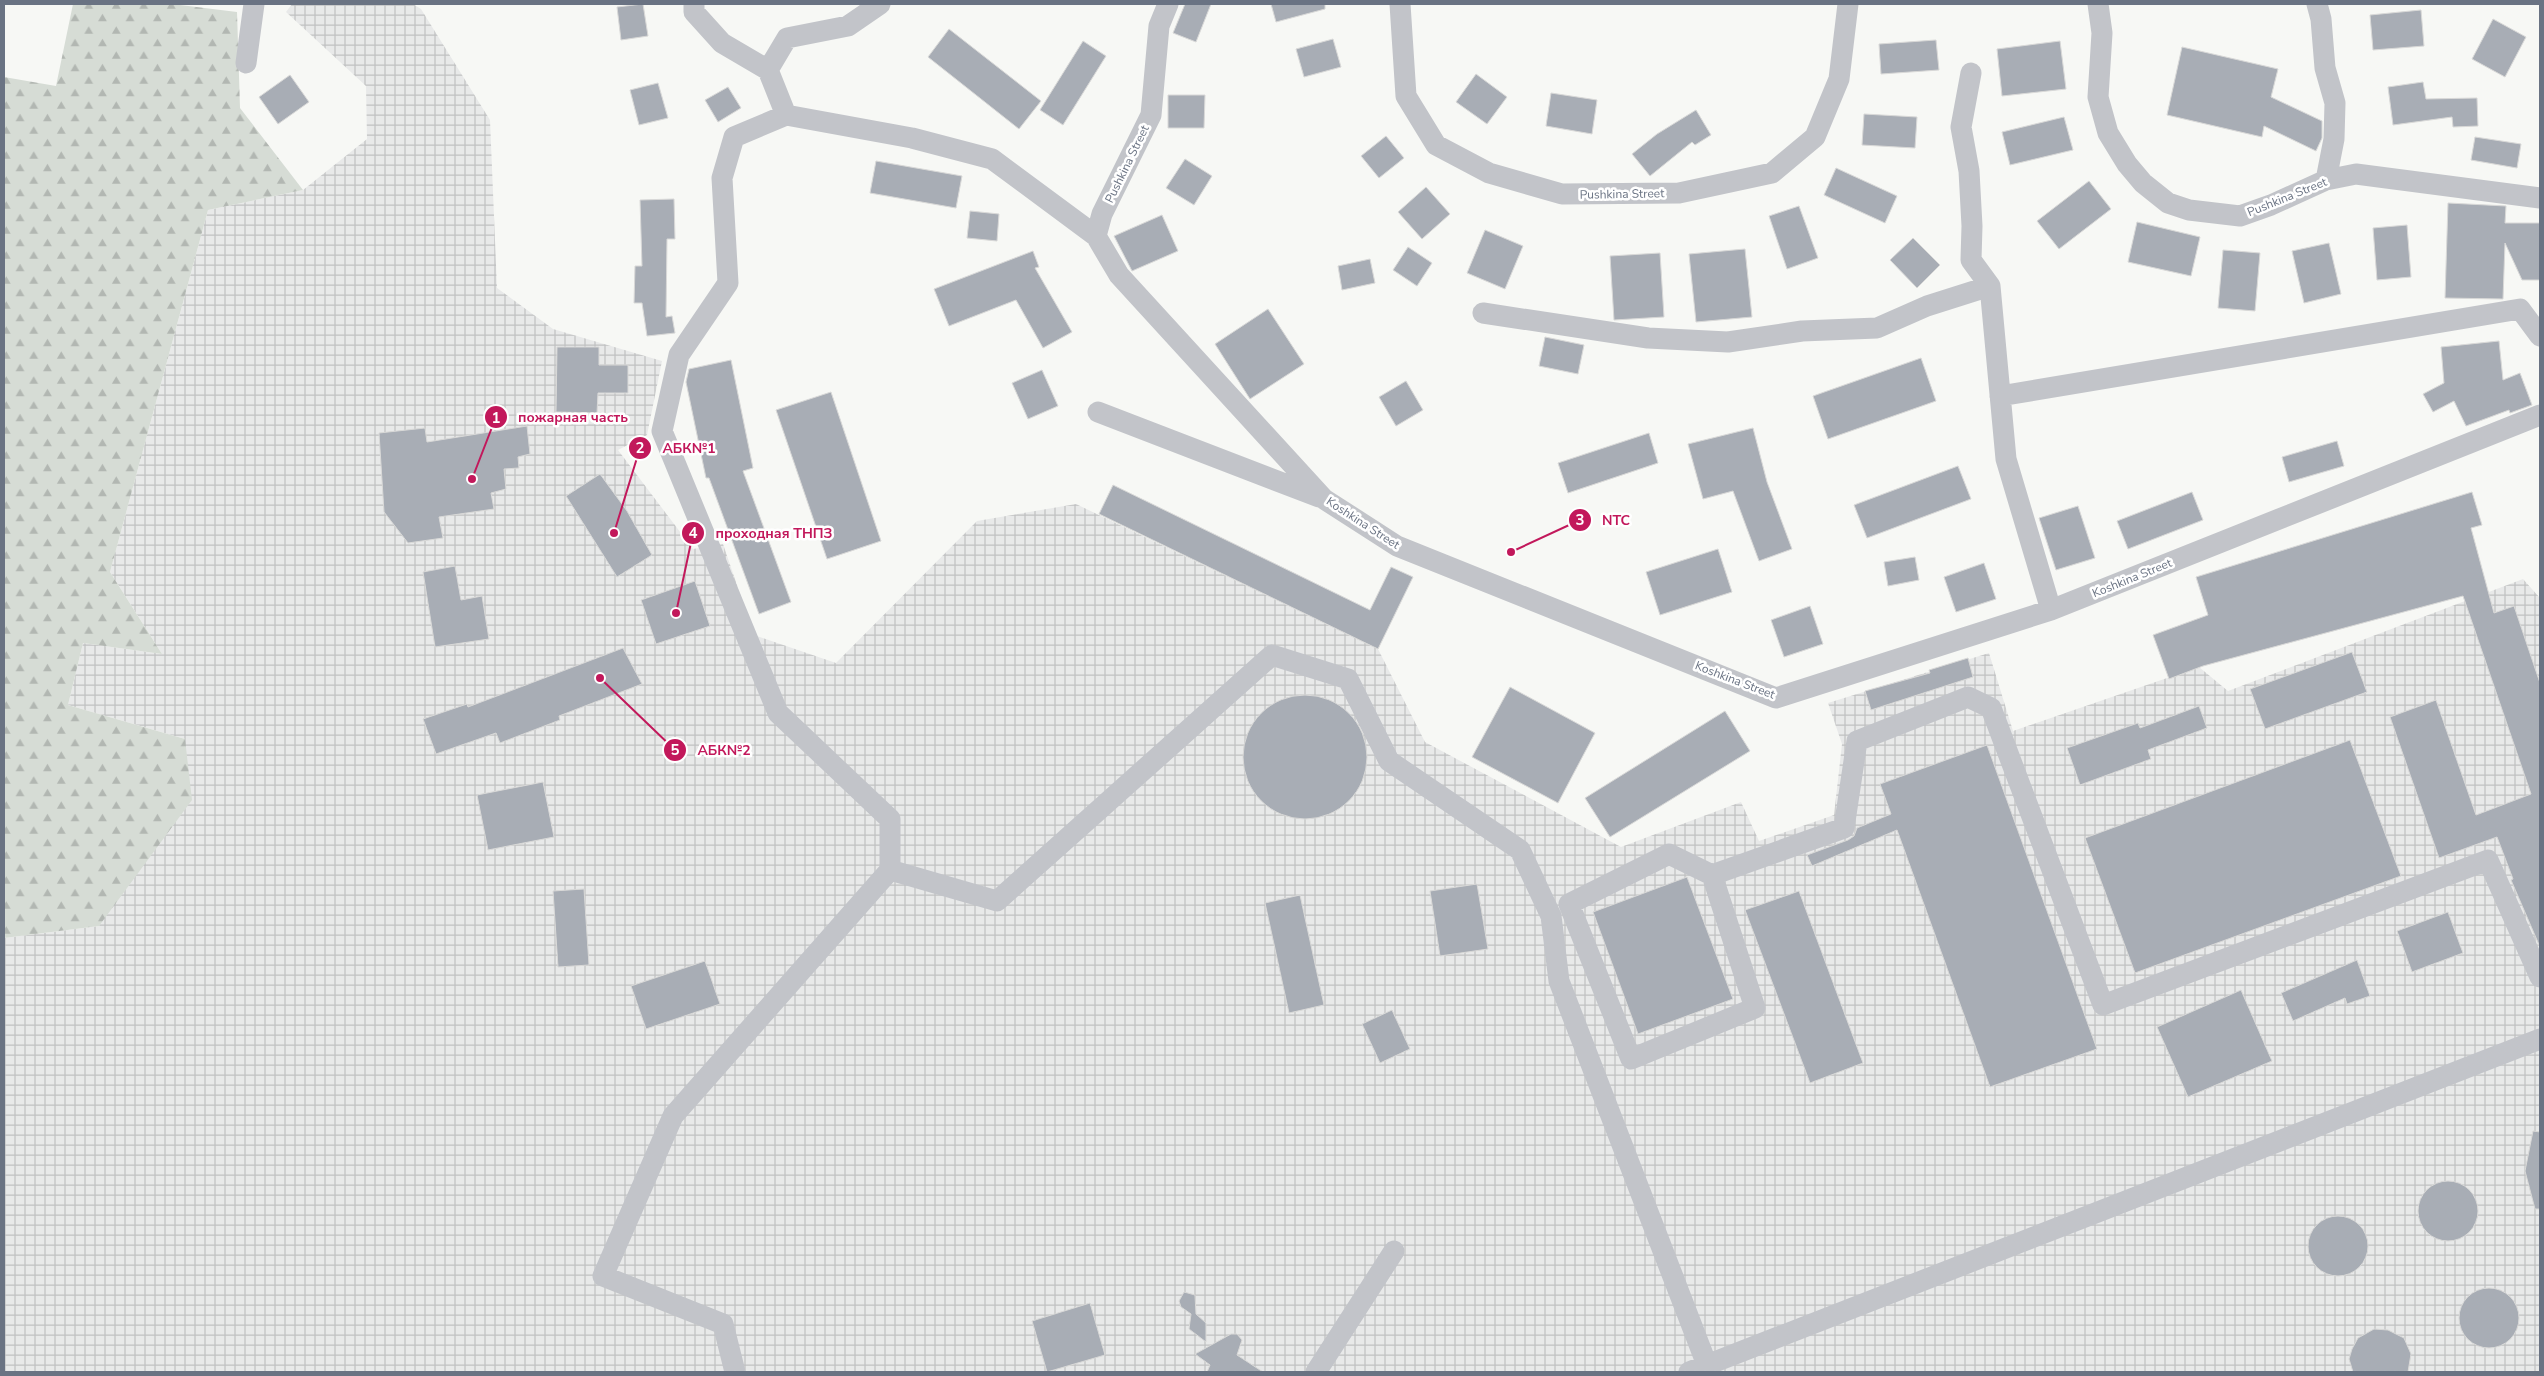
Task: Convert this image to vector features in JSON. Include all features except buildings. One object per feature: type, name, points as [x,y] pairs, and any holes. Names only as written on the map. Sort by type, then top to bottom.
[{"type":"street","points":[[246,63],[254,4]]},
{"type":"street","points":[[694,4],[694,12],[722,43],[768,70],[786,115]]},
{"type":"street","points":[[768,70],[787,38],[848,26],[880,4]]},
{"type":"street","name":"Pushkina Street","points":[[1096,236],[1102,214],[1151,115],[1158,26],[1168,4]]},
{"type":"street","name":"Pushkina Street","points":[[1400,4],[1406,96],[1436,145],[1489,173],[1562,194],[1572,194],[1679,193],[1772,173],[1815,138],[1839,79],[1848,4]]},
{"type":"street","name":"Pushkina Street","points":[[2098,4],[2102,33],[2098,97],[2108,133],[2127,164],[2143,183],[2168,203],[2189,210],[2240,216],[2271,205],[2326,180],[2356,174],[2540,198]]},
{"type":"street","points":[[2317,4],[2321,19],[2325,68],[2335,103],[2334,139],[2326,180]]},
{"type":"street","points":[[1971,73],[1961,127],[1969,171],[1972,226],[1970,260],[1990,286],[2006,459],[2051,610]]},
{"type":"street","points":[[735,1372],[723,1324],[603,1276],[673,1116],[890,870],[890,819],[778,713],[662,431],[679,355],[728,283],[722,178],[734,137],[786,115],[912,138],[992,159],[1096,236]]},
{"type":"street","name":"Koshkina Street","points":[[1096,236],[1119,276],[1324,499],[1397,546],[1776,698],[2051,610],[2540,415]]},
{"type":"street","points":[[1483,313],[1648,338],[1728,342],[1802,331],[1877,328],[1927,306],[1990,286]]},
{"type":"street","points":[[2000,396],[2520,309],[2540,336]]},
{"type":"street","points":[[1098,412],[1324,499]]},
{"type":"street","points":[[890,870],[997,901],[1272,655],[1348,678],[1389,761],[1520,850],[1551,916],[1559,980],[1698,1369],[2540,1039]]},
{"type":"street","points":[[1712,875],[1755,1008],[1631,1059],[1569,904],[1669,854],[1712,875],[1844,828],[1858,740],[1968,697],[1991,708],[2103,1005],[2488,860],[2540,977]]},
{"type":"street","points":[[1316,1372],[1394,1252]]},
{"type":"shaded area","points":[[292,4],[413,4],[421,9],[490,120],[497,288],[553,329],[662,361],[647,435],[618,450],[693,549],[723,544],[754,635],[836,663],[977,521],[1076,504],[1378,649],[1425,742],[1621,847],[1741,802],[1759,841],[1834,815],[1842,744],[1828,703],[1989,653],[2013,731],[2199,667],[2228,691],[2523,579],[2540,598],[2540,1372],[4,1372],[4,938],[99,926],[185,739],[68,705],[83,643],[162,654],[110,572],[208,210],[303,190],[367,139],[366,86],[286,12]]},
{"type":"green space","points":[[73,4],[172,4],[237,12],[240,108],[303,190],[208,210],[110,572],[162,654],[83,643],[68,705],[185,739],[192,800],[99,926],[4,938],[4,77],[56,86]]},
{"type":"place","name":"пожарная часть","points":[[472,479]]},
{"type":"place","name":"АБК№1","points":[[614,533]]},
{"type":"place","name":"NTC","points":[[1511,552]]},
{"type":"place","name":"проходная ТНПЗ","points":[[676,613]]},
{"type":"place","name":"АБК№2","points":[[600,678]]}]
